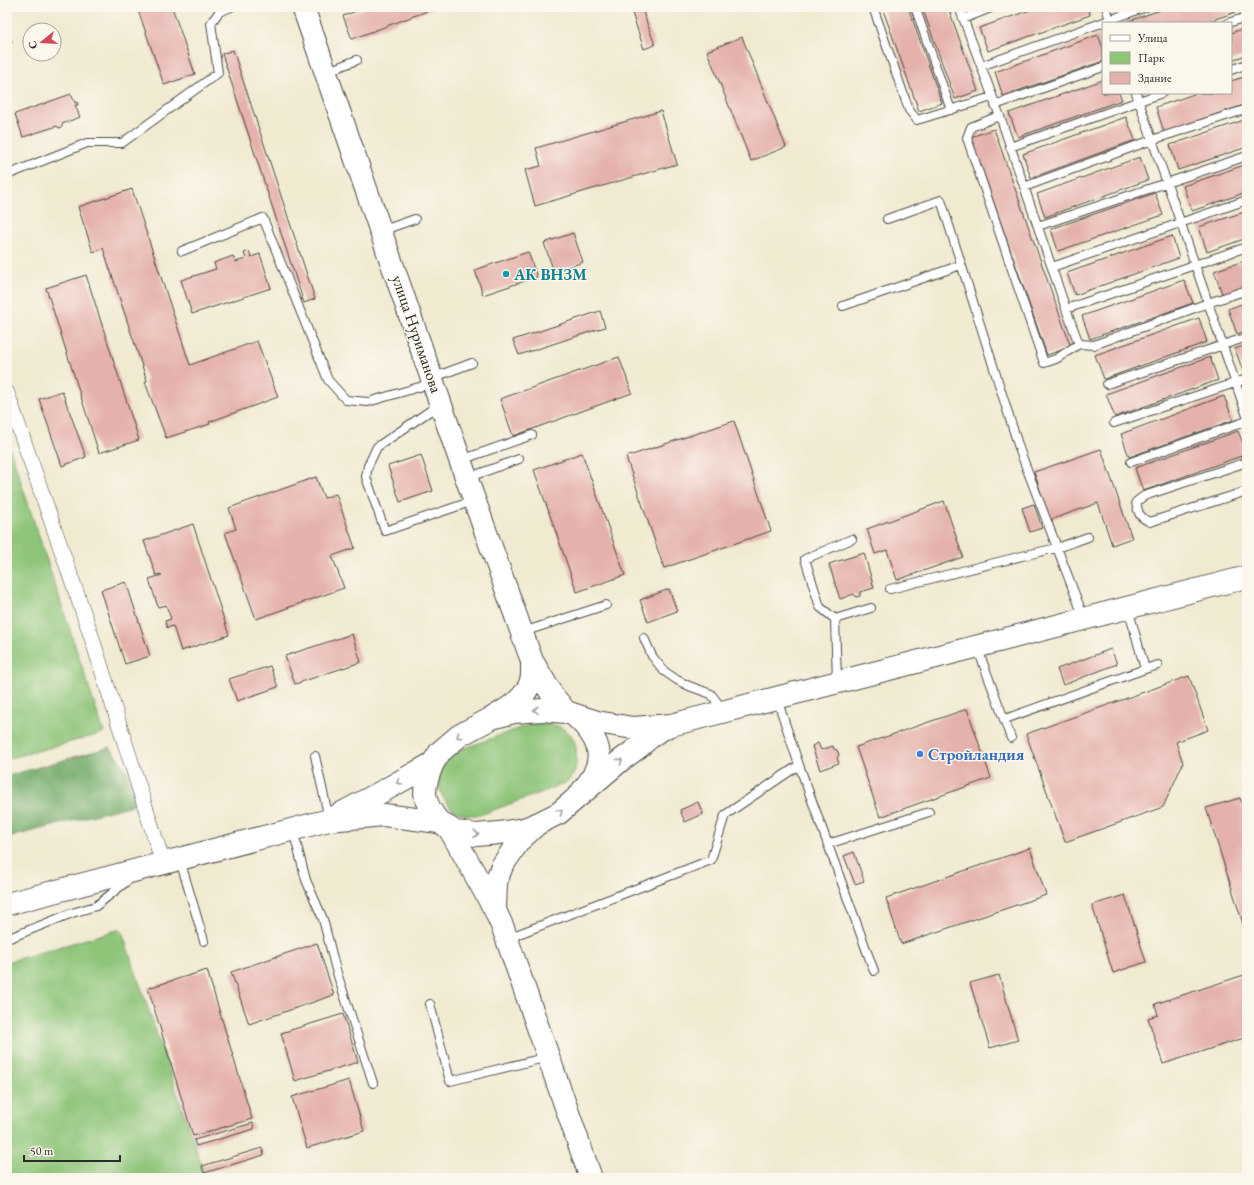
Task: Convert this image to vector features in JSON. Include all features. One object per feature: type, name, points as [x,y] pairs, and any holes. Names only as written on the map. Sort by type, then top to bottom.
[{"type":"main road","name":"улица Нуриманова","points":[[303,7],[463,469],[532,661]]},
{"type":"main road","points":[[492,718],[514,712],[542,710],[570,714],[597,722],[633,728],[671,725],[1128,607],[1247,578]]},
{"type":"main road","points":[[532,661],[549,690],[570,714],[584,724],[596,744],[599,753],[598,768],[579,795]]},
{"type":"main road","points":[[532,661],[532,678],[527,690],[520,700],[511,707],[471,729],[451,742],[440,752],[426,779],[425,796],[430,811],[444,825],[495,910],[507,938],[591,1178]]},
{"type":"main road","points":[[7,904],[329,820],[384,815],[444,825],[466,834],[481,835],[510,832],[537,824],[559,812],[654,734],[671,725]]},
{"type":"main road","points":[[329,820],[433,763]]},
{"type":"main road","points":[[495,910],[496,882],[502,866],[519,841],[537,824]]},
{"type":"street","points":[[7,393],[171,861]]},
{"type":"lane","points":[[7,175],[87,143],[122,143],[218,73],[210,23],[219,12],[231,7]]},
{"type":"lane","points":[[873,7],[909,110],[917,120],[992,97]]},
{"type":"lane","points":[[915,7],[951,110]]},
{"type":"lane","points":[[959,7],[996,105],[1079,344]]},
{"type":"lane","points":[[963,19],[993,7]]},
{"type":"lane","points":[[1106,7],[1111,21],[1143,7]]},
{"type":"lane","points":[[1231,22],[1247,17]]},
{"type":"lane","points":[[981,66],[1102,24]]},
{"type":"lane","points":[[326,72],[357,60]]},
{"type":"lane","points":[[1232,70],[1247,64]]},
{"type":"lane","points":[[996,105],[1102,67]]},
{"type":"lane","points":[[1010,147],[1137,97],[1156,94]]},
{"type":"lane","points":[[1137,97],[1247,416]]},
{"type":"lane","points":[[1024,187],[1152,140],[1247,109]]},
{"type":"lane","points":[[999,116],[971,127],[967,138],[1044,362],[1056,359],[1079,344],[1094,345],[1247,290]]},
{"type":"lane","points":[[1038,226],[1247,156]]},
{"type":"lane","points":[[887,219],[941,200],[1020,451],[1084,619]]},
{"type":"lane","points":[[1052,267],[1247,200]]},
{"type":"lane","points":[[182,251],[263,218],[328,380],[346,400],[368,402],[433,380],[472,363]]},
{"type":"lane","points":[[381,231],[414,219]]},
{"type":"lane","points":[[1066,309],[1247,246]]},
{"type":"lane","points":[[843,306],[961,265]]},
{"type":"lane","points":[[1107,384],[1247,337]]},
{"type":"lane","points":[[1114,423],[1247,379]]},
{"type":"lane","points":[[441,404],[377,447],[368,466],[366,476],[382,524],[385,531],[475,500]]},
{"type":"lane","points":[[1131,462],[1247,421]]},
{"type":"lane","points":[[463,469],[532,435]]},
{"type":"lane","points":[[463,469],[519,459]]},
{"type":"lane","points":[[1247,462],[1144,496],[1136,502],[1137,512],[1143,519],[1150,522],[1247,491]]},
{"type":"lane","points":[[890,589],[1057,548],[1088,537]]},
{"type":"lane","points":[[836,619],[820,607],[804,559],[852,539]]},
{"type":"lane","points":[[522,632],[606,605]]},
{"type":"lane","points":[[1128,607],[1145,668]]},
{"type":"lane","points":[[836,619],[871,608]]},
{"type":"lane","points":[[836,619],[837,682]]},
{"type":"lane","points":[[644,638],[652,656],[659,666],[676,680],[711,694],[725,711]]},
{"type":"lane","points":[[976,646],[1011,738]]},
{"type":"lane","points":[[1005,719],[1145,668],[1158,665]]},
{"type":"lane","points":[[777,698],[799,765],[874,972]]},
{"type":"lane","points":[[315,756],[329,820]]},
{"type":"lane","points":[[507,938],[711,860],[725,815],[799,765]]},
{"type":"lane","points":[[828,844],[929,812]]},
{"type":"lane","points":[[293,830],[306,880],[323,919],[336,970],[373,1083]]},
{"type":"lane","points":[[171,861],[204,942]]},
{"type":"lane","points":[[7,938],[96,906],[142,869]]},
{"type":"lane","points":[[430,1004],[450,1081],[549,1057]]},
{"type":"green space","points":[[7,440],[104,733],[7,759]]},
{"type":"green space","points":[[546,722],[566,730],[571,735],[575,744],[575,771],[569,780],[564,784],[480,815],[464,815],[452,809],[444,799],[440,790],[439,776],[445,762],[465,748],[531,724]]},
{"type":"green space","points":[[110,747],[126,770],[140,803],[7,838],[7,776]]},
{"type":"green space","points":[[121,929],[206,1178],[7,1178],[7,962]]},
{"type":"building","points":[[137,7],[172,7],[195,74],[164,85]]},
{"type":"building","points":[[367,7],[438,7],[352,39],[343,16]]},
{"type":"building","points":[[630,7],[641,7],[655,45],[644,49]]},
{"type":"building","points":[[882,7],[908,7],[942,103],[919,111]]},
{"type":"building","points":[[922,7],[948,7],[978,91],[955,99]]},
{"type":"building","points":[[1039,7],[1088,7],[1090,15],[988,51],[979,28]]},
{"type":"building","points":[[1169,7],[1247,7],[1207,22],[1126,22]]},
{"type":"building","points":[[1247,27],[1247,55],[1232,60],[1232,33]]},
{"type":"building","points":[[7,29],[12,42],[7,43]]},
{"type":"building","points":[[1098,35],[1102,45],[1102,61],[1003,96],[995,72]]},
{"type":"building","points":[[742,37],[786,147],[751,161],[707,51]]},
{"type":"building","points":[[233,50],[315,299],[304,303],[222,54]]},
{"type":"building","points":[[1247,76],[1247,104],[1164,132],[1156,107],[1194,94],[1232,94],[1232,81]]},
{"type":"building","points":[[1102,80],[1102,94],[1119,94],[1122,100],[1018,137],[1009,113]]},
{"type":"building","points":[[71,94],[75,103],[77,102],[78,105],[75,105],[80,117],[62,124],[62,127],[59,128],[57,126],[23,137],[15,114]]},
{"type":"building","points":[[661,111],[677,164],[535,206],[525,170],[541,166],[536,148]]},
{"type":"building","points":[[1126,117],[1135,140],[1031,178],[1023,154]]},
{"type":"building","points":[[1247,119],[1247,147],[1178,170],[1170,145]]},
{"type":"building","points":[[994,129],[1071,347],[1047,355],[971,137]]},
{"type":"building","points":[[1140,157],[1148,180],[1045,217],[1037,194]]},
{"type":"building","points":[[1247,164],[1247,192],[1192,211],[1183,186]]},
{"type":"building","points":[[132,189],[190,365],[257,341],[278,397],[209,422],[210,424],[166,438],[145,382],[147,381],[103,248],[93,252],[78,207]]},
{"type":"building","points":[[1155,193],[1163,215],[1058,251],[1051,229]]},
{"type":"building","points":[[1247,211],[1247,238],[1207,252],[1199,227]]},
{"type":"building","points":[[573,233],[583,262],[554,272],[544,243]]},
{"type":"building","points":[[1172,236],[1179,258],[1075,295],[1067,273]]},
{"type":"building","points":[[249,251],[251,257],[260,254],[271,288],[192,314],[181,280],[216,269],[214,263],[233,256],[235,262],[246,259],[244,253]]},
{"type":"building","name":"АК ВНЗМ","points":[[528,252],[537,277],[483,295],[475,270]]},
{"type":"building","points":[[1247,260],[1247,288],[1223,296],[1214,271]]},
{"type":"building","points":[[86,275],[139,440],[99,453],[46,288]]},
{"type":"building","points":[[1184,280],[1193,303],[1090,339],[1082,316]]},
{"type":"building","points":[[1247,302],[1247,330],[1237,334],[1228,309]]},
{"type":"building","points":[[600,311],[605,327],[519,355],[513,340]]},
{"type":"building","points":[[1199,318],[1207,342],[1104,379],[1095,355]]},
{"type":"building","points":[[1247,345],[1247,373],[1244,374],[1235,349]]},
{"type":"building","points":[[619,357],[632,393],[513,436],[500,399]]},
{"type":"building","points":[[1210,357],[1218,380],[1115,417],[1106,394]]},
{"type":"building","points":[[62,391],[86,457],[62,466],[39,399]]},
{"type":"building","points":[[1224,396],[1233,420],[1129,457],[1121,434]]},
{"type":"building","points":[[734,421],[771,531],[664,568],[626,457]]},
{"type":"building","points":[[1238,431],[1247,454],[1143,491],[1135,468]]},
{"type":"building","points":[[1101,449],[1132,538],[1112,545],[1098,503],[1050,520],[1034,472]]},
{"type":"building","points":[[582,453],[625,575],[577,592],[534,470]]},
{"type":"building","points":[[421,455],[433,491],[400,502],[388,466]]},
{"type":"building","points":[[316,477],[324,498],[336,494],[355,548],[332,556],[344,588],[256,619],[225,533],[236,529],[229,508]]},
{"type":"building","points":[[944,501],[963,557],[897,580],[887,550],[875,554],[867,529]]},
{"type":"building","points":[[1034,504],[1042,528],[1030,532],[1022,508]]},
{"type":"building","points":[[193,524],[229,635],[181,651],[173,626],[167,628],[165,621],[171,619],[166,605],[158,607],[149,579],[162,575],[156,575],[144,541]]},
{"type":"building","points":[[864,553],[874,588],[860,592],[860,596],[856,597],[854,594],[840,599],[829,564]]},
{"type":"building","points":[[126,582],[150,656],[125,664],[101,590]]},
{"type":"building","points":[[669,589],[677,611],[648,622],[640,600]]},
{"type":"building","points":[[352,634],[361,662],[295,684],[285,656]]},
{"type":"building","points":[[1111,649],[1117,664],[1063,685],[1057,669]]},
{"type":"building","points":[[270,666],[278,687],[237,701],[229,679]]},
{"type":"building","points":[[1189,676],[1208,730],[1176,742],[1183,763],[1163,807],[1065,842],[1026,734]]},
{"type":"building","points":[[967,709],[991,778],[880,817],[856,747]]},
{"type":"building","points":[[818,743],[821,750],[833,746],[839,755],[837,758],[839,763],[820,770],[812,746]]},
{"type":"building","points":[[1240,798],[1247,819],[1247,936],[1206,808]]},
{"type":"building","points":[[698,802],[703,814],[685,822],[680,810]]},
{"type":"building","points":[[1030,848],[1046,895],[901,944],[886,898]]},
{"type":"building","points":[[854,852],[864,881],[855,884],[844,856]]},
{"type":"building","points":[[1125,895],[1146,962],[1113,973],[1092,905]]},
{"type":"building","points":[[317,943],[334,995],[249,1024],[231,972]]},
{"type":"building","points":[[207,970],[252,1119],[193,1136],[148,988]]},
{"type":"building","points":[[1247,974],[1247,1037],[1163,1064],[1148,1018],[1158,1015],[1155,1004]]},
{"type":"building","points":[[999,975],[1018,1040],[990,1048],[970,983]]},
{"type":"building","points":[[343,1014],[358,1062],[295,1081],[281,1033]]},
{"type":"building","points":[[349,1080],[364,1131],[307,1148],[292,1097]]},
{"type":"building","points":[[253,1123],[254,1129],[196,1146],[194,1140]]},
{"type":"building","points":[[262,1148],[264,1155],[204,1173],[202,1166]]},
{"type":"place","name":"АК ВНЗМ","points":[[506,274]]},
{"type":"place","name":"Стройландия","points":[[920,754]]}]
